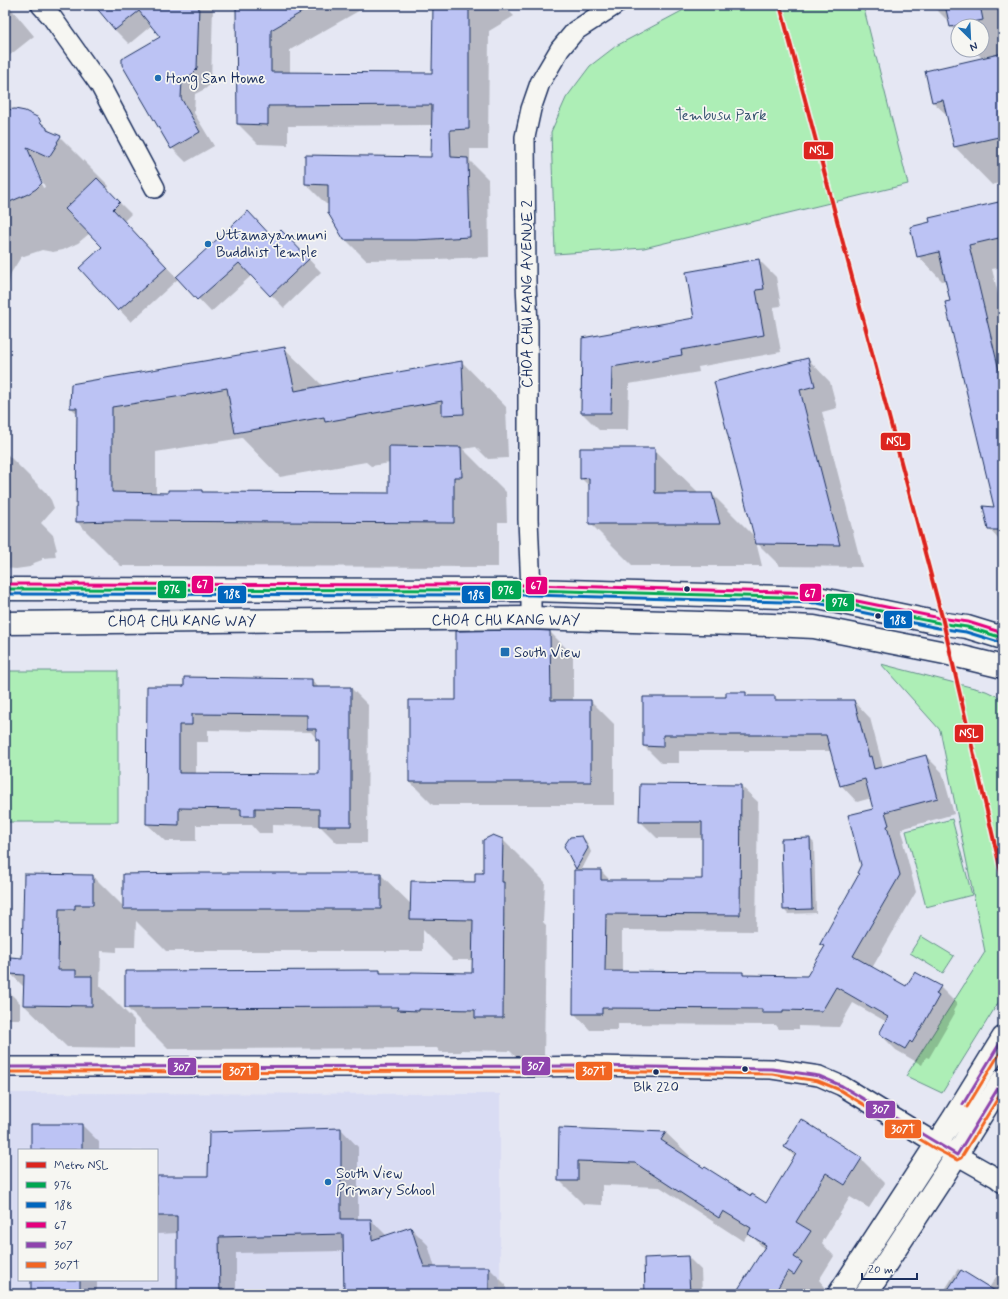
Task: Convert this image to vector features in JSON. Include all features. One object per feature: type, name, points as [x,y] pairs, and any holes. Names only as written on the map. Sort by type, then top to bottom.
[{"type":"main road","name":"CHOA CHU KANG WAY","points":[[5,589],[531,590],[818,598],[939,623],[967,627],[1003,638]]},
{"type":"main road","name":"CHOA CHU KANG WAY","points":[[5,623],[530,618],[814,628],[945,653],[1003,667]]},
{"type":"main road","points":[[839,1294],[937,1144],[1003,1038]]},
{"type":"main road","points":[[866,1294],[957,1155],[1003,1080]]},
{"type":"street","points":[[41,5],[51,16],[100,85],[155,188]]},
{"type":"street","name":"CHOA CHU KANG AVENUE 2","points":[[530,618],[531,590],[528,504],[528,326],[526,283],[525,137],[529,116],[537,90],[560,49],[575,31],[615,5]]},
{"type":"street","points":[[5,1067],[590,1066],[772,1069],[819,1076],[842,1086],[1003,1183]]},
{"type":"shaded area","name":"South View Primary School","points":[[9,1093],[500,1094],[500,1294],[9,1294]]},
{"type":"green space","name":"Tembusu Park","points":[[693,5],[863,5],[908,184],[644,248],[555,254],[551,132],[566,98],[590,66],[616,46]]},
{"type":"green space","points":[[881,664],[986,691],[1003,699],[1003,995],[942,1093],[906,1076],[985,952],[940,730]]},
{"type":"green space","points":[[5,671],[118,671],[118,822],[5,822]]},
{"type":"green space","points":[[952,819],[972,895],[926,907],[906,831]]},
{"type":"green space","points":[[921,936],[954,956],[943,973],[910,953]]},
{"type":"building","name":"Hong San Home","points":[[94,5],[199,5],[197,69],[191,75],[182,80],[181,98],[200,132],[171,149],[122,65],[122,59],[160,37],[139,11],[115,30]]},
{"type":"building","points":[[236,5],[314,5],[271,30],[271,72],[432,73],[433,5],[469,5],[469,129],[450,130],[451,157],[468,158],[470,237],[416,240],[344,240],[328,213],[328,185],[305,184],[305,155],[431,157],[432,105],[268,106],[268,125],[237,124]]},
{"type":"building","points":[[945,5],[980,5],[983,18],[950,18],[950,27]]},
{"type":"building","points":[[1003,53],[1003,136],[954,147],[943,100],[932,102],[925,71],[981,58],[990,58],[990,56]]},
{"type":"building","points":[[15,109],[25,111],[39,118],[47,130],[61,136],[49,157],[27,147],[42,183],[28,194],[5,204],[5,110]]},
{"type":"building","points":[[97,178],[120,202],[113,209],[167,267],[118,311],[79,268],[102,247],[65,209]]},
{"type":"building","points":[[1003,201],[1003,237],[969,245],[1003,387],[1003,530],[988,530],[983,506],[994,507],[945,302],[950,301],[939,252],[917,257],[910,227],[930,222],[929,218]]},
{"type":"building","points":[[248,211],[273,238],[281,230],[309,259],[270,296],[239,263],[197,300],[176,277]]},
{"type":"building","points":[[759,259],[764,289],[756,290],[764,335],[681,350],[682,355],[612,367],[611,413],[581,413],[582,338],[694,318],[686,272]]},
{"type":"building","points":[[285,347],[295,391],[462,361],[464,414],[442,415],[442,401],[325,422],[324,417],[235,433],[227,388],[112,407],[112,492],[168,493],[168,490],[202,490],[202,492],[389,493],[389,446],[461,447],[462,477],[454,477],[454,523],[76,522],[77,408],[70,408],[71,384]]},
{"type":"building","points":[[808,358],[815,386],[800,390],[840,545],[756,544],[714,382]]},
{"type":"building","points":[[580,448],[655,448],[655,493],[712,493],[720,524],[589,524],[589,478],[580,479]]},
{"type":"building","points":[[456,631],[550,631],[551,700],[591,700],[591,782],[409,782],[409,700],[456,700]]},
{"type":"building","points":[[184,677],[312,679],[312,687],[351,687],[351,826],[319,826],[319,809],[255,808],[255,816],[241,816],[241,809],[179,808],[179,825],[146,824],[147,686],[184,686]],"holes":[[[192,714],[307,715],[307,729],[316,729],[316,740],[319,740],[319,774],[179,773],[179,725],[192,725]]]},
{"type":"building","points":[[726,692],[746,692],[746,696],[775,696],[775,700],[854,700],[869,757],[871,756],[874,769],[926,755],[938,798],[885,812],[889,825],[887,826],[900,875],[853,956],[906,986],[915,972],[941,986],[936,994],[939,996],[924,1023],[912,1043],[910,1041],[905,1049],[879,1034],[888,1017],[836,987],[822,1011],[783,1010],[783,1013],[762,1013],[762,1009],[602,1008],[602,1014],[573,1014],[574,870],[601,870],[601,880],[702,879],[702,822],[639,822],[640,784],[741,785],[740,915],[606,914],[605,971],[743,972],[743,975],[807,976],[825,946],[820,944],[859,874],[857,873],[861,865],[848,815],[873,809],[865,779],[840,786],[826,735],[663,735],[663,747],[643,746],[643,697],[726,697]]},
{"type":"building","points":[[493,835],[503,839],[503,1018],[475,1018],[475,1010],[419,1009],[419,1011],[397,1010],[398,1007],[125,1008],[125,971],[380,970],[380,973],[472,973],[473,920],[410,919],[411,881],[475,882],[475,873],[483,873],[483,840]]},
{"type":"building","points":[[582,836],[588,848],[576,869],[564,846],[570,837]]},
{"type":"building","points":[[810,838],[812,909],[783,910],[781,839]]},
{"type":"building","points":[[381,873],[381,909],[123,909],[123,874]]},
{"type":"building","points":[[24,874],[93,875],[93,905],[75,905],[75,909],[59,909],[58,970],[76,970],[76,976],[92,976],[92,1006],[23,1005],[24,975],[10,974],[10,957],[22,958]]},
{"type":"building","points":[[801,1119],[862,1158],[845,1185],[826,1173],[796,1222],[811,1231],[794,1257],[802,1262],[794,1275],[788,1271],[774,1294],[735,1294],[766,1245],[748,1234],[751,1228],[723,1211],[719,1218],[635,1163],[578,1161],[578,1181],[558,1181],[559,1128],[666,1132],[661,1140],[704,1168],[705,1167],[751,1196],[752,1194],[766,1203],[796,1154],[784,1147]]},
{"type":"building","points":[[31,1124],[82,1124],[82,1149],[31,1149]]},
{"type":"building","points":[[341,1128],[341,1219],[371,1219],[372,1240],[411,1227],[424,1267],[489,1267],[489,1294],[344,1294],[343,1234],[219,1237],[220,1294],[177,1294],[177,1216],[158,1216],[158,1176],[208,1176],[209,1132]]},
{"type":"building","points":[[688,1256],[690,1294],[645,1294],[644,1258]]},
{"type":"building","points":[[961,1270],[1000,1294],[945,1294]]},
{"type":"building","points":[[31,1281],[80,1281],[80,1294],[31,1294]]},
{"type":"metro line","name":"NSL","points":[[780,5],[942,617],[1003,880]]},
{"type":"transit line","name":"67","points":[[5,584],[531,585],[818,593],[940,618],[968,622],[1003,633]]},
{"type":"transit line","name":"976","points":[[5,589],[531,590],[818,598],[939,623],[967,627],[1003,638]]},
{"type":"transit line","name":"188","points":[[5,594],[531,595],[817,603],[938,628],[966,632],[1002,643]]},
{"type":"transit line","name":"307","points":[[963,1104],[1003,1038]]},
{"type":"transit line","name":"307T","points":[[967,1107],[1003,1048]]},
{"type":"transit line","name":"307","points":[[5,1067],[590,1066],[772,1069],[819,1076],[842,1086],[957,1155],[1003,1080]]},
{"type":"transit line","name":"307T","points":[[5,1072],[590,1071],[772,1074],[818,1081],[840,1090],[934,1148],[957,1160],[961,1158],[1003,1090]]},
{"type":"place","name":"Hong San Home","points":[[158,78]]},
{"type":"place","name":"Uttamayanmuni Buddhist Temple","points":[[208,244]]},
{"type":"place","name":"South View","points":[[505,652]]},
{"type":"place","name":"Blk 220","points":[[656,1072]]},
{"type":"place","name":"South View Primary School","points":[[328,1182]]}]
